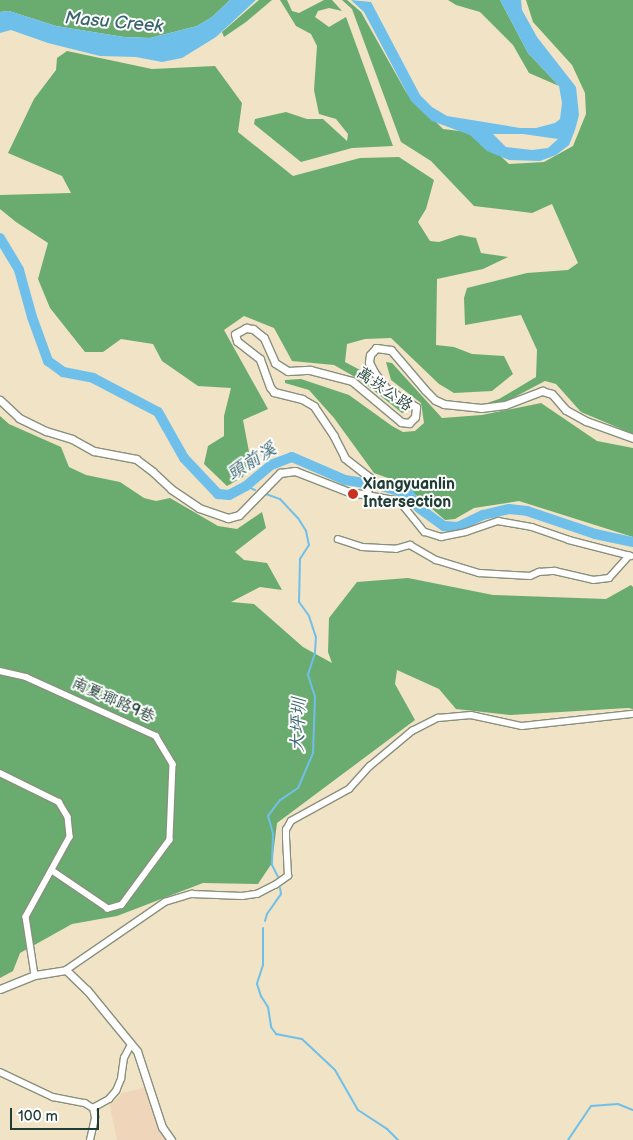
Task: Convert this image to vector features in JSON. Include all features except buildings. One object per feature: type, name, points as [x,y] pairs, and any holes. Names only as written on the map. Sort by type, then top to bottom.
[{"type":"street","name":"萬崁公路","points":[[367,495],[369,477],[345,458],[334,436],[314,406],[302,399],[274,392],[270,388],[260,359],[238,341],[235,334],[238,331],[246,328],[253,330],[264,338],[275,363],[288,371],[310,370],[352,381],[401,422],[409,423],[415,417],[416,406],[386,388],[374,372],[369,362],[370,354],[376,348],[391,350],[425,390],[435,400],[444,404],[481,408],[505,405],[542,392],[552,394],[566,410],[586,422],[633,438]]},
{"type":"street","points":[[0,400],[19,418],[46,431],[72,439],[94,451],[136,459],[171,489],[199,508],[228,518],[239,515],[280,473],[295,470],[349,492],[396,500],[402,504],[425,532],[441,537],[466,532],[498,520],[532,527],[569,540],[631,556]]},
{"type":"street","points":[[338,538],[362,547],[396,549],[410,545],[436,560],[479,572],[530,576],[539,572],[555,571],[593,580],[609,578],[631,556]]},
{"type":"street","name":"南夏瑯路9巷","points":[[0,671],[26,677],[156,736],[173,764],[170,840],[122,905],[108,909],[52,871]]},
{"type":"street","points":[[0,989],[35,975],[66,970],[165,902],[192,894],[242,896],[257,894],[275,885],[288,876],[286,830],[291,821],[349,789],[370,766],[412,731],[438,718],[471,715],[522,726],[633,714]]},
{"type":"street","points":[[0,773],[59,802],[68,817],[70,837],[26,917],[35,975]]},
{"type":"street","points":[[66,970],[87,990],[136,1051],[162,1127],[171,1140]]},
{"type":"street","points":[[93,1108],[109,1099],[116,1091],[121,1079],[124,1058],[131,1045]]},
{"type":"street","points":[[0,1072],[53,1097],[85,1103],[93,1108],[95,1118],[90,1140]]},
{"type":"shaded area","points":[[147,1087],[167,1140],[117,1140],[109,1102],[116,1100],[122,1093]]},
{"type":"green space","points":[[0,0],[230,0],[212,17],[197,26],[150,38],[124,37],[56,26],[9,11],[0,12]]},
{"type":"green space","points":[[259,0],[272,0],[246,22],[224,37],[222,32]]},
{"type":"green space","points":[[280,0],[287,0],[292,11],[299,13],[324,0],[332,0],[342,11],[329,8],[318,11],[315,17],[329,27],[346,17],[393,146],[352,148],[301,162],[254,124],[255,119],[286,112],[307,119],[323,119],[347,141],[348,134],[336,119],[319,114],[314,90],[317,46],[311,34],[296,26]]},
{"type":"green space","points":[[342,0],[347,0],[361,12],[406,92],[443,129],[476,133],[509,164],[544,162],[573,146],[586,114],[585,93],[572,65],[533,22],[526,0],[633,0],[633,434],[581,412],[556,384],[545,381],[505,402],[487,403],[499,399],[536,377],[537,350],[521,315],[465,325],[464,298],[467,288],[527,273],[568,270],[578,263],[552,204],[532,213],[474,206],[431,161],[401,142],[352,9]]},
{"type":"green space","points":[[448,0],[500,0],[528,53],[559,86],[529,73],[513,45],[480,12],[456,5]]},
{"type":"green space","points":[[67,51],[152,69],[215,66],[242,103],[238,132],[293,176],[360,158],[399,157],[434,180],[426,209],[418,222],[430,241],[439,242],[460,235],[476,238],[481,253],[508,257],[483,269],[437,279],[436,345],[454,347],[472,354],[504,356],[513,374],[492,391],[454,393],[439,384],[391,338],[365,339],[347,344],[345,362],[362,371],[373,384],[400,403],[407,411],[402,413],[362,381],[334,365],[292,361],[274,328],[244,316],[224,330],[268,409],[243,420],[250,457],[243,477],[227,486],[204,464],[208,446],[224,436],[224,416],[231,388],[198,386],[162,361],[153,344],[121,339],[103,352],[85,352],[50,308],[38,279],[48,243],[0,209],[0,195],[71,193],[62,176],[8,153],[34,99],[56,70],[57,58]]},
{"type":"green space","points":[[386,362],[392,363],[442,418],[482,415],[541,403],[597,441],[633,448],[633,537],[519,501],[474,508],[455,519],[445,520],[402,483],[374,473],[334,418],[309,390],[285,383],[285,380],[301,379],[349,395],[403,432],[415,431],[424,423],[421,403],[391,380]]},
{"type":"green space","points":[[0,416],[9,424],[61,447],[69,467],[86,475],[120,482],[144,498],[156,501],[170,498],[218,526],[237,529],[262,512],[266,528],[235,552],[244,560],[267,563],[282,590],[260,587],[231,602],[254,604],[303,647],[332,663],[328,652],[329,618],[357,582],[408,578],[493,595],[606,599],[631,585],[633,587],[633,709],[510,715],[456,709],[439,689],[397,670],[395,684],[415,720],[277,823],[272,863],[258,884],[203,883],[117,916],[72,924],[20,953],[13,971],[0,978]]},
{"type":"water","points":[[230,0],[256,0],[216,37],[182,58],[162,62],[136,57],[100,56],[48,43],[11,30],[0,33],[0,12],[9,11],[56,26],[124,37],[150,38],[197,26],[212,17]]},
{"type":"water","points":[[351,0],[371,2],[420,95],[432,107],[447,116],[520,128],[536,128],[555,123],[560,119],[562,103],[559,86],[528,53],[500,0],[521,0],[522,10],[537,37],[576,87],[579,115],[569,145],[556,155],[540,161],[509,160],[487,151],[470,135],[432,121],[411,101],[364,12]],"holes":[[[493,134],[523,134],[558,139],[548,148],[532,150],[506,147]]]},
{"type":"waterway","name":"頭前溪","points":[[0,238],[19,270],[32,317],[48,361],[63,372],[93,378],[158,412],[184,458],[218,494],[229,495],[246,486],[271,465],[292,457],[345,480],[378,485],[409,494],[419,508],[444,526],[458,527],[483,515],[509,509],[527,511],[595,534],[633,542]]},
{"type":"waterway","name":"大坪圳","points":[[246,486],[255,490]]},
{"type":"waterway","name":"大坪圳","points":[[266,494],[280,499],[298,518],[306,531],[309,545],[300,559],[299,602],[309,616],[316,637],[315,653],[308,675],[315,697],[313,753],[298,788],[280,800],[268,816],[273,834],[272,865],[278,877]]},
{"type":"waterway","name":"大坪圳","points":[[265,921],[267,914],[281,894],[280,888]]},
{"type":"waterway","name":"大坪圳","points":[[263,928],[263,965],[257,984],[261,996],[268,1007],[271,1027],[276,1034],[302,1039],[335,1070],[358,1110],[387,1129],[398,1140]]},
{"type":"waterway","name":"大坪圳","points":[[568,1140],[591,1106],[618,1104],[633,1110]]},
{"type":"place","name":"Xiangyuanlin Intersection","points":[[353,494]]},
{"type":"water label","name":"Masu Creek","points":[[114,23]]}]
